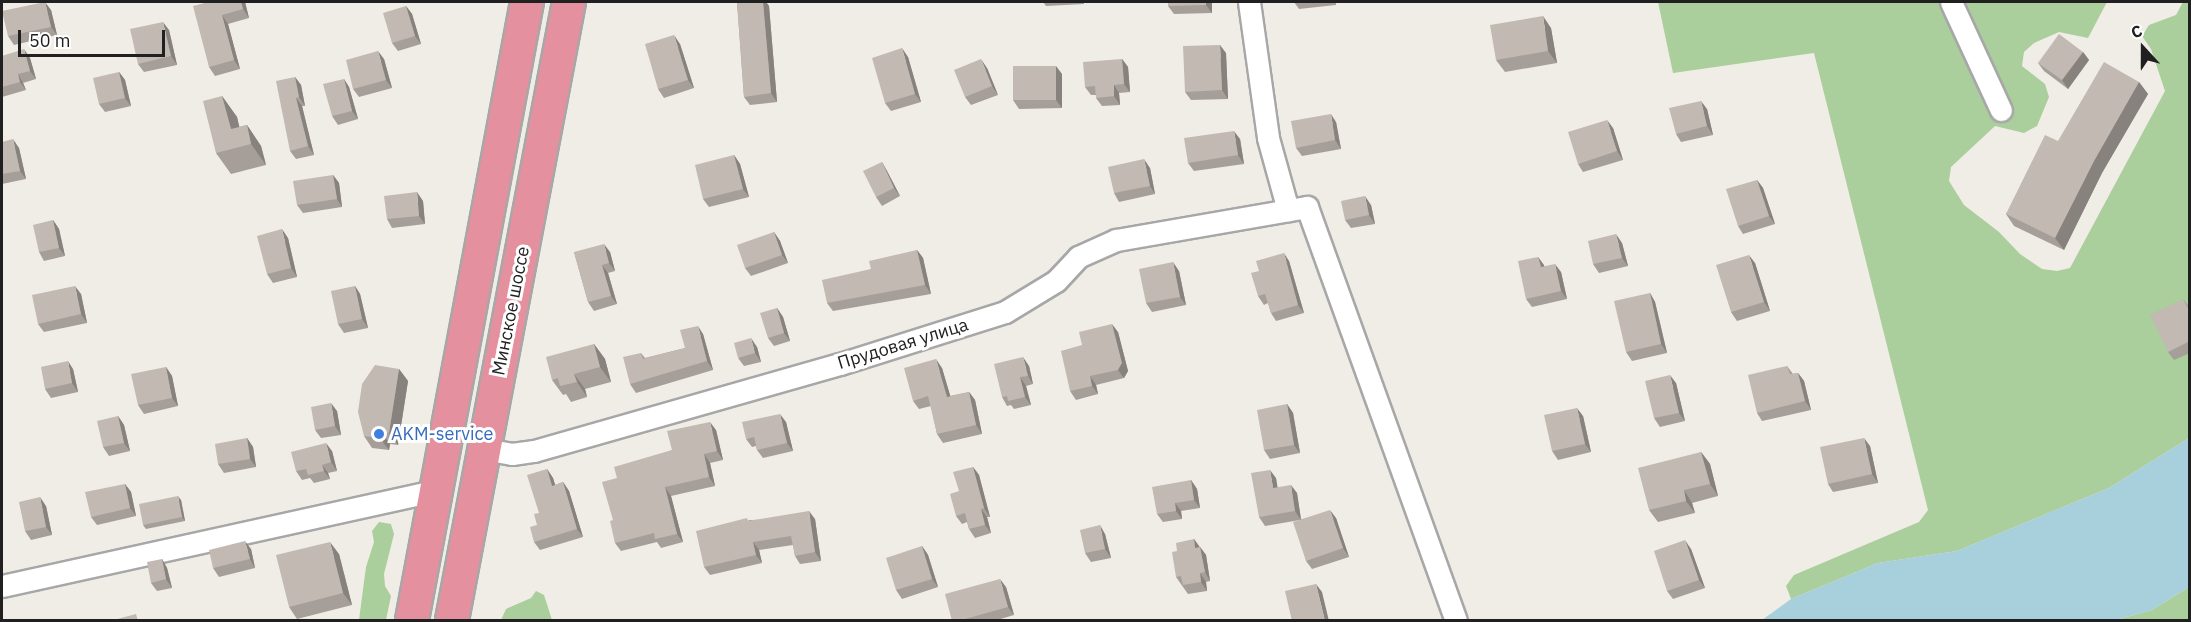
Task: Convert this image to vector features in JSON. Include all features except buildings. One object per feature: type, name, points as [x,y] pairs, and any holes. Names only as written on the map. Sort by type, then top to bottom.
[{"type":"highway","points":[[411,621],[527,2]]},
{"type":"highway","name":"Минское шоссе","points":[[452,621],[569,2]]},
{"type":"street","points":[[1249,2],[1268,138],[1456,621]]},
{"type":"street","points":[[1952,2],[2001,110]]},
{"type":"street","name":"Прудовая улица","points":[[484,449],[512,454],[534,451],[840,364],[1005,312],[1056,281],[1078,257],[1096,247],[1297,209]]},
{"type":"street","points":[[2,585],[435,490]]},
{"type":"green space","points":[[1658,2],[2107,2],[2088,38],[2059,32],[2034,43],[2024,52],[2022,66],[2045,84],[2049,97],[2037,126],[2024,133],[1995,126],[1951,167],[1949,181],[1964,205],[1999,232],[2020,254],[2042,269],[2057,271],[2070,268],[2165,91],[2151,49],[2142,36],[2149,25],[2176,15],[2183,2],[2189,2],[2189,438],[2109,488],[1957,551],[1878,563],[1791,599],[1786,586],[1794,575],[1919,522],[1928,510],[1814,53],[1673,73]]},
{"type":"green space","points":[[379,522],[391,524],[394,534],[384,574],[385,586],[391,596],[386,620],[359,620],[366,567],[374,542],[372,531]]},
{"type":"green space","points":[[2189,587],[2189,620],[2116,620],[2152,610]]},
{"type":"green space","points":[[536,591],[544,595],[552,620],[501,620],[506,609],[531,598]]},
{"type":"water","points":[[2189,438],[2189,587],[2152,610],[2116,620],[1762,620],[1791,599],[1878,563],[1957,551],[2109,488]]},
{"type":"place","name":"AKM-service","points":[[379,434]]}]
